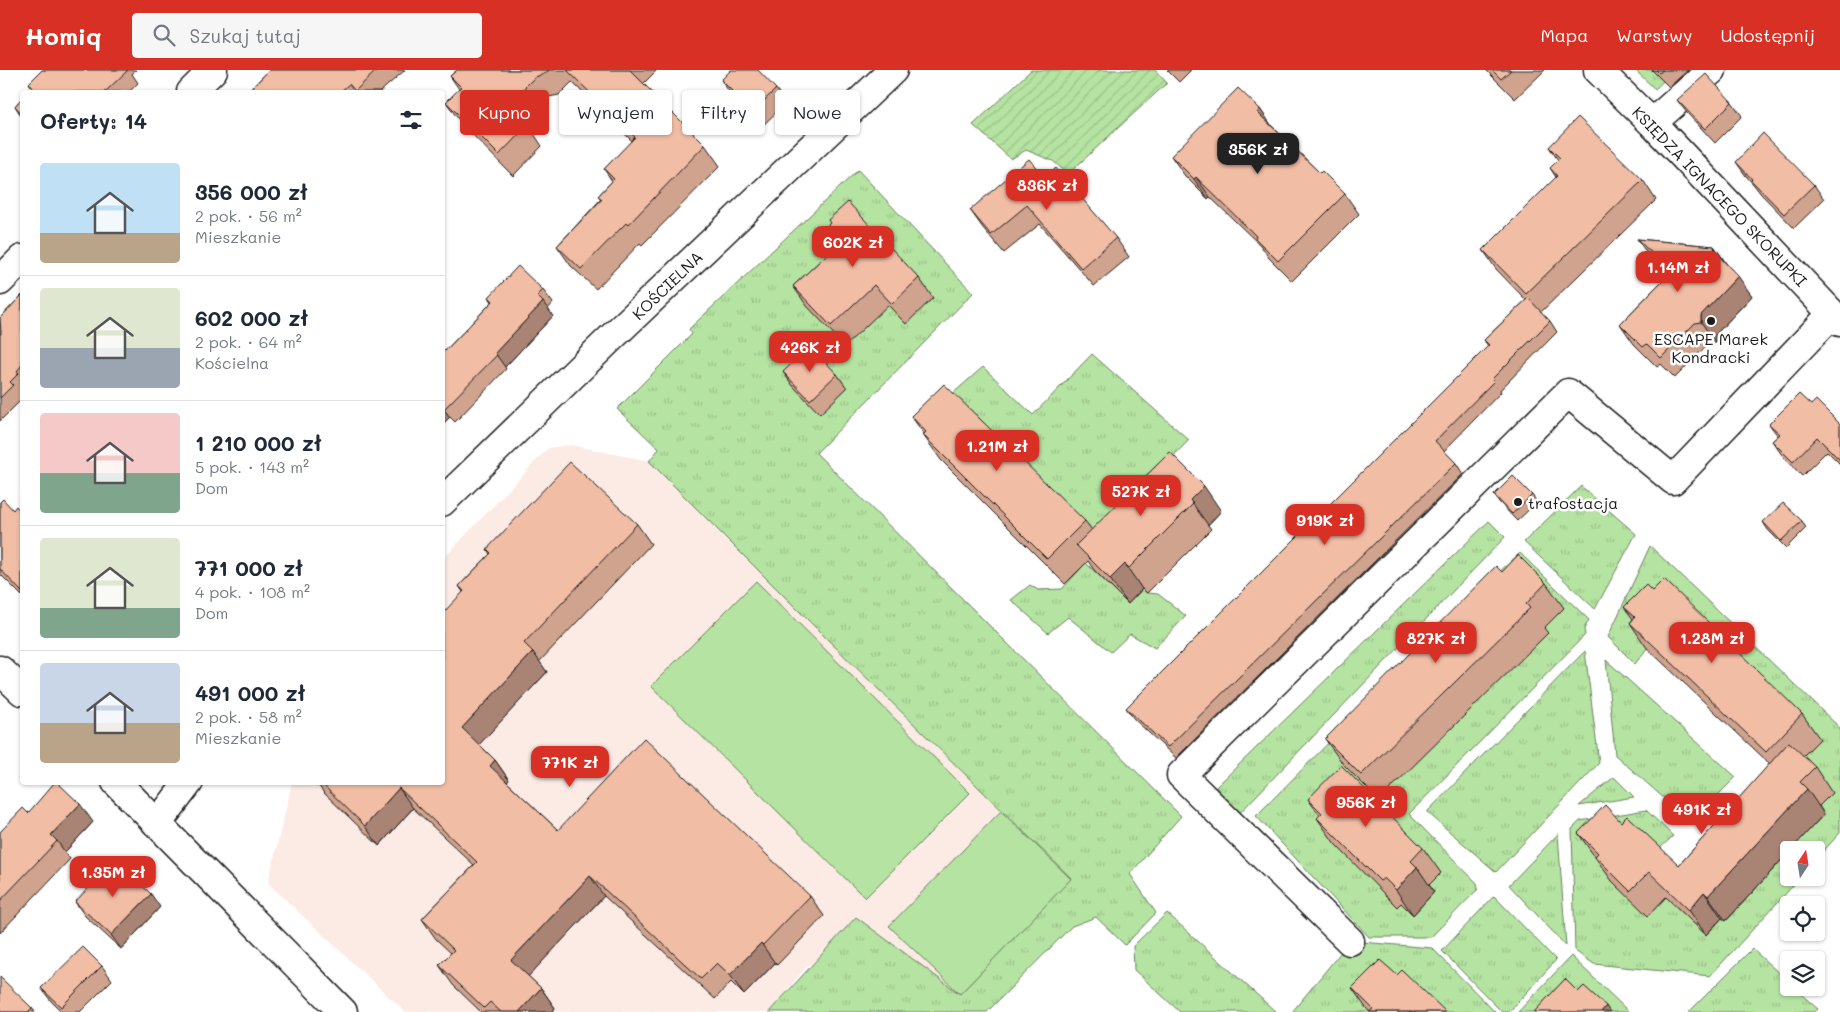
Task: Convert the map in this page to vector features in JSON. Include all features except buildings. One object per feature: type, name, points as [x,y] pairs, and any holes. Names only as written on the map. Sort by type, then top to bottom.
[{"type":"street","points":[[193,90],[213,70]]},
{"type":"street","name":"KOŚCIELNA","points":[[445,499],[893,70]]},
{"type":"street","name":"KSIĘDZA IGNACEGO SKORUPKI","points":[[1598,70],[1652,123],[1836,318]]},
{"type":"street","points":[[1652,123],[1712,70]]},
{"type":"street","points":[[0,281],[20,261]]},
{"type":"street","points":[[1350,941],[1181,775],[1568,393],[1673,480],[1836,318]]},
{"type":"street","points":[[0,670],[20,689]]},
{"type":"street","points":[[119,785],[343,1012]]},
{"type":"street","points":[[157,824],[187,785]]},
{"type":"shaded area","points":[[571,445],[649,461],[1071,879],[970,1009],[808,965],[769,1012],[405,1012],[268,883],[292,785],[445,785],[445,557],[548,448]]},
{"type":"green space","points":[[1031,70],[1155,70],[1167,83],[1068,174],[1053,161],[1026,150],[1011,159],[973,125]]},
{"type":"green space","points":[[1635,70],[1675,70],[1655,89]]},
{"type":"green space","points":[[858,170],[973,293],[816,453],[1181,816],[1130,874],[1156,913],[1125,945],[1096,917],[1072,926],[987,1012],[769,1012],[856,917],[960,994],[1071,878],[827,639],[649,461],[659,449],[617,409],[692,334],[689,329]]},
{"type":"green space","points":[[1092,354],[1189,440],[1097,535],[950,396],[983,367],[1033,415]]},
{"type":"green space","points":[[1581,486],[1636,534],[1595,609],[1524,542]]},
{"type":"green space","points":[[1489,521],[1505,537],[1232,821],[1216,787]]},
{"type":"green space","points":[[1650,546],[1840,728],[1840,833],[1825,849],[1825,841],[1799,841],[1824,814],[1818,807],[1832,793],[1652,642],[1635,664],[1608,637]]},
{"type":"green space","points":[[1520,553],[1589,620],[1584,629],[1585,635],[1409,814],[1477,883],[1478,889],[1431,937],[1369,937],[1256,816],[1488,582]]},
{"type":"green space","points":[[1086,563],[1128,604],[1142,589],[1147,593],[1158,594],[1186,616],[1155,648],[1130,634],[1111,652],[1068,617],[1048,633],[1011,600],[1030,585],[1038,590],[1062,589]]},
{"type":"green space","points":[[756,581],[970,793],[865,898],[651,686]]},
{"type":"green space","points":[[1585,651],[1599,763],[1496,872],[1427,812]]},
{"type":"green space","points":[[1606,660],[1736,777],[1691,822],[1615,755]]},
{"type":"green space","points":[[1614,777],[1634,797],[1579,806]]},
{"type":"green space","points":[[1646,810],[1673,836],[1656,852],[1616,878],[1648,916],[1666,897],[1706,935],[1722,918],[1726,921],[1780,862],[1780,886],[1793,886],[1783,896],[1780,896],[1780,900],[1710,976],[1594,964],[1575,951],[1572,829],[1580,821]]},
{"type":"green space","points":[[1001,811],[1071,879],[960,994],[889,926]]},
{"type":"green space","points":[[1558,834],[1566,946],[1509,885]]},
{"type":"green space","points":[[1494,896],[1556,960],[1509,1012],[1502,1012],[1442,951]]},
{"type":"green space","points":[[1167,913],[1276,1012],[1180,1012],[1134,970],[1133,946]]},
{"type":"green space","points":[[1350,941],[1432,948],[1495,1012],[1292,1012]]},
{"type":"green space","points":[[1752,949],[1780,974],[1780,996],[1803,996],[1818,1009],[1815,1012],[1689,1012]]},
{"type":"green space","points":[[1571,956],[1629,1012],[1518,1012]]},
{"type":"place","name":"ESCAPE Marek Kondracki","points":[[1711,321]]},
{"type":"place","name":"trafostacja","points":[[1518,502]]}]
